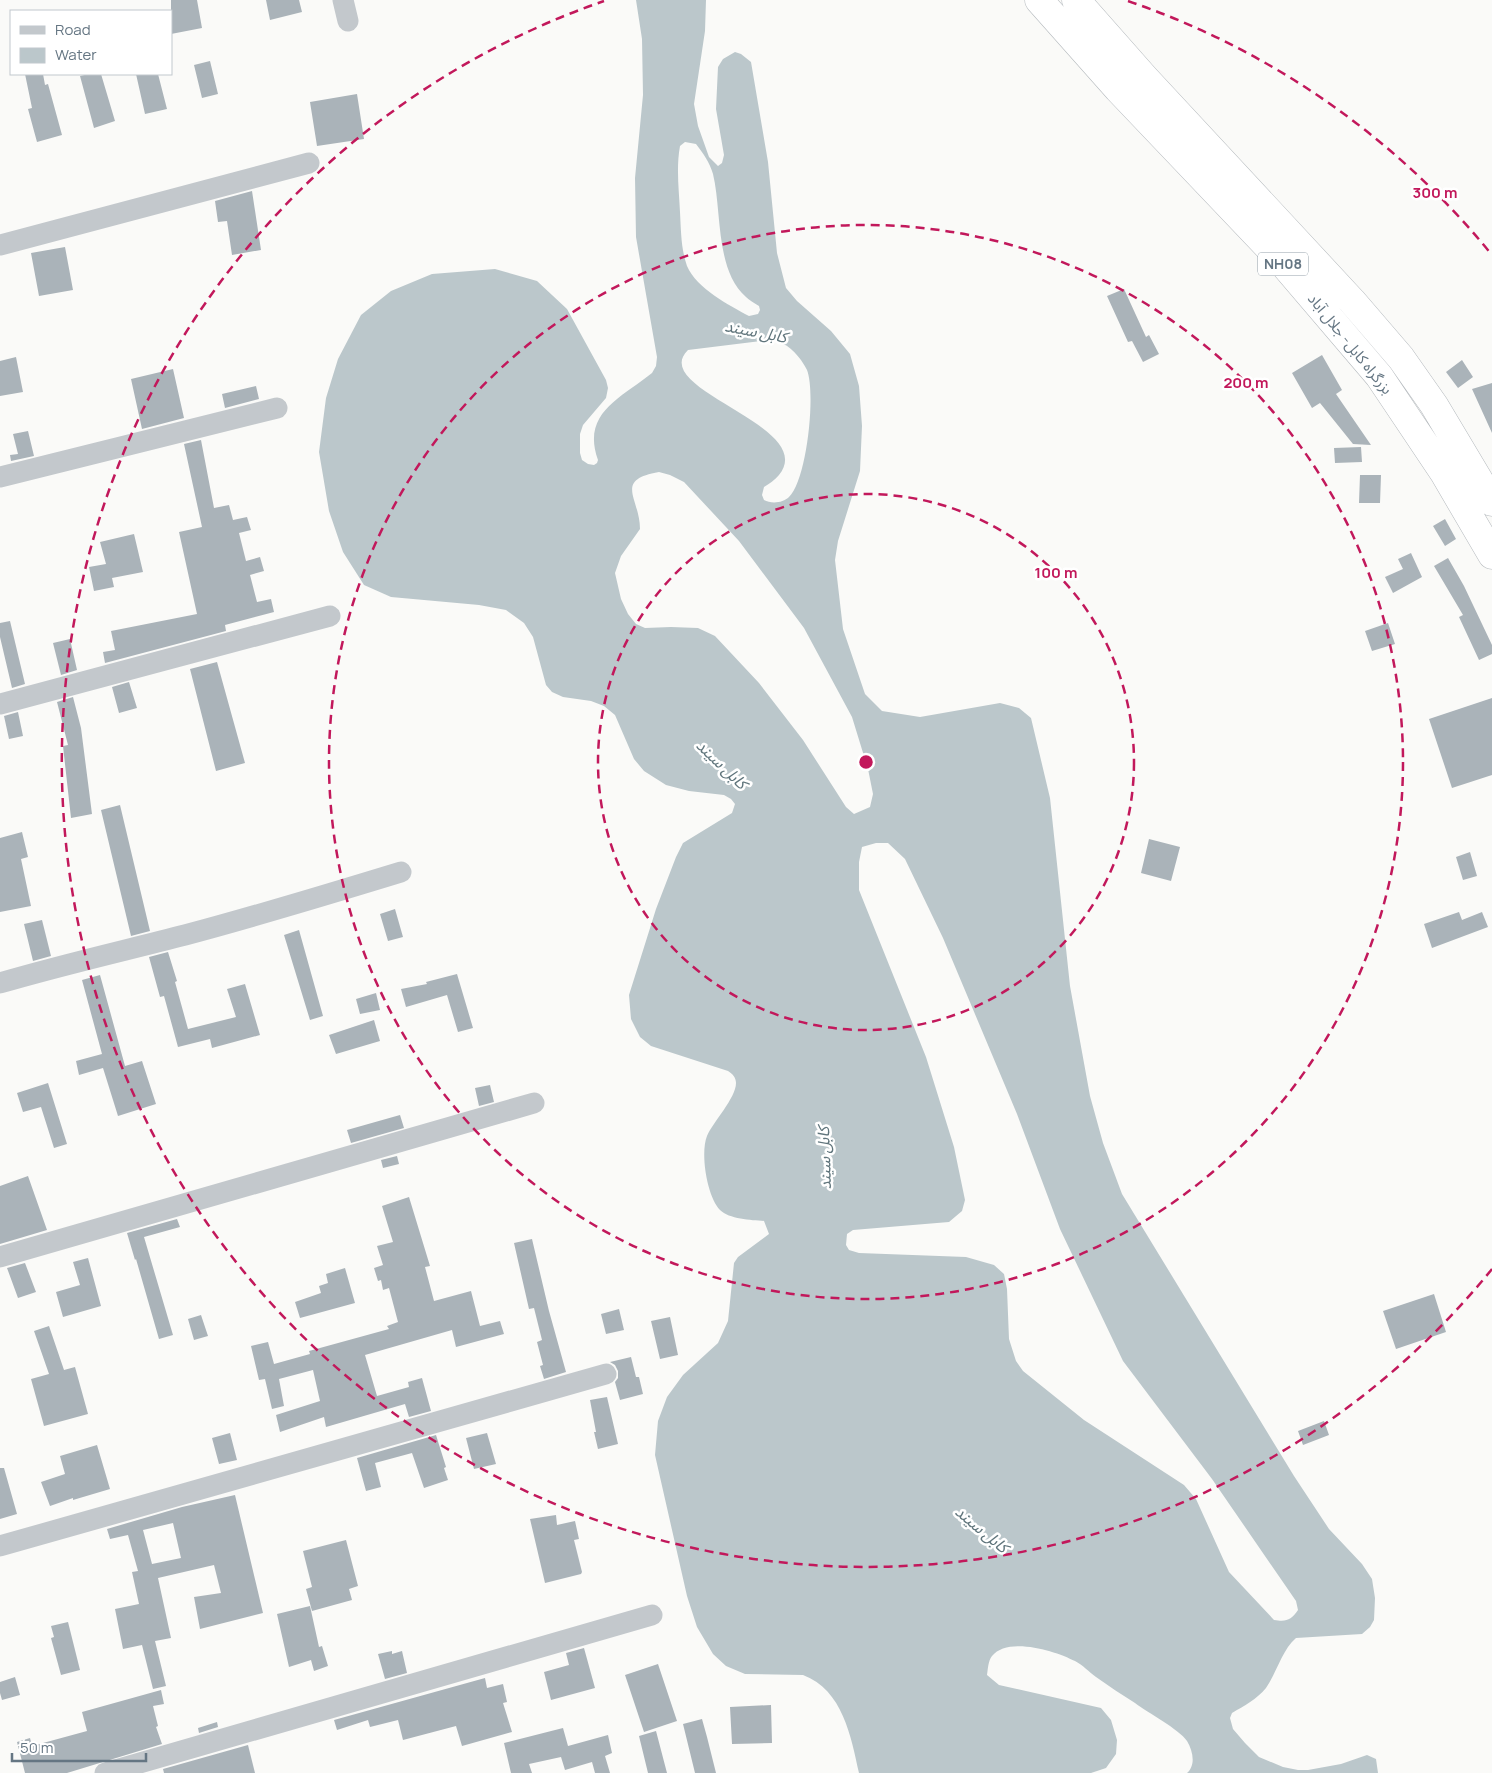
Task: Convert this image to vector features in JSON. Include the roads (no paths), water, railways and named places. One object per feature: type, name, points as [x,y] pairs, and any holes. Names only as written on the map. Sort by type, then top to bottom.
[{"type":"highway","name":"بزرگراه کابل- جلال آباد","points":[[1039,0],[1118,89],[1275,254],[1379,376],[1444,473],[1492,555]]},
{"type":"highway","name":"بزرگراه کابل- جلال آباد","points":[[1076,0],[1184,120],[1352,300],[1401,358],[1434,405],[1492,502]]},
{"type":"highway","points":[[1379,376],[1401,358]]},
{"type":"street","points":[[343,0],[348,21]]},
{"type":"street","points":[[0,245],[309,164]]},
{"type":"street","points":[[0,477],[277,408]]},
{"type":"street","points":[[0,704],[330,616]]},
{"type":"street","points":[[0,983],[285,908],[401,872]]},
{"type":"street","points":[[0,1257],[534,1103]]},
{"type":"street","points":[[0,1546],[606,1374]]},
{"type":"street","points":[[105,1773],[652,1615]]},
{"type":"water","name":"کابل سيند","points":[[636,0],[706,0],[705,31],[694,104],[698,126],[709,157],[718,166],[722,163],[724,155],[716,109],[718,67],[723,59],[735,52],[751,62],[768,162],[777,253],[786,288],[797,301],[831,331],[850,354],[859,386],[862,426],[860,471],[838,541],[835,560],[843,629],[865,694],[882,711],[920,717],[1000,703],[1019,708],[1031,718],[1050,798],[1070,986],[1090,1096],[1103,1143],[1122,1194],[1294,1476],[1329,1529],[1362,1564],[1372,1579],[1375,1598],[1374,1620],[1370,1627],[1362,1634],[1296,1638],[1283,1655],[1266,1688],[1246,1705],[1232,1713],[1230,1718],[1233,1729],[1259,1757],[1283,1767],[1308,1770],[1341,1764],[1367,1755],[1376,1759],[1378,1773],[1187,1773],[1193,1762],[1192,1753],[1187,1741],[1177,1731],[1093,1675],[1081,1664],[1056,1653],[1020,1646],[999,1650],[992,1656],[987,1675],[999,1685],[1101,1708],[1111,1720],[1117,1740],[1116,1754],[1106,1768],[1091,1773],[859,1773],[843,1716],[828,1692],[817,1682],[803,1675],[745,1674],[726,1666],[713,1654],[697,1627],[687,1596],[655,1455],[658,1421],[667,1397],[683,1375],[718,1343],[728,1321],[734,1263],[738,1257],[769,1234],[764,1221],[734,1217],[720,1210],[715,1204],[708,1185],[704,1153],[707,1136],[732,1096],[736,1083],[735,1078],[728,1071],[651,1046],[640,1037],[631,1019],[629,995],[656,909],[683,843],[732,813],[735,804],[724,795],[689,791],[666,785],[644,771],[634,759],[615,715],[604,706],[591,701],[563,697],[552,692],[546,685],[533,637],[524,623],[506,610],[479,605],[391,597],[364,585],[343,552],[329,511],[319,452],[326,398],[338,359],[361,315],[391,291],[432,274],[495,269],[537,281],[567,309],[606,380],[608,388],[606,398],[583,425],[580,434],[582,460],[588,464],[594,465],[597,463],[594,444],[595,430],[599,418],[617,399],[652,373],[656,366],[657,357],[636,237],[635,178],[643,95],[642,39]],"holes":[[[685,142],[696,144],[710,166],[716,189],[724,256],[729,272],[736,285],[746,297],[759,306],[758,314],[749,316],[714,296],[698,282],[687,266],[681,233],[678,171],[680,146]],[[761,341],[776,342],[789,347],[803,362],[810,381],[811,397],[808,436],[801,473],[789,497],[780,502],[764,500],[762,495],[764,487],[779,475],[785,457],[776,440],[757,424],[709,394],[691,379],[682,365],[688,350]],[[659,472],[684,482],[739,541],[804,628],[852,717],[868,769],[873,794],[870,807],[854,814],[846,807],[803,740],[759,683],[715,636],[698,628],[645,628],[636,624],[628,614],[621,599],[615,573],[621,556],[640,529],[632,492],[633,485],[645,475]],[[876,843],[888,843],[905,859],[943,938],[1017,1114],[1060,1229],[1123,1361],[1212,1479],[1296,1601],[1298,1610],[1288,1620],[1274,1620],[1229,1572],[1196,1499],[1184,1485],[1084,1420],[1023,1371],[1016,1361],[1009,1339],[1007,1289],[1004,1274],[994,1265],[966,1257],[859,1253],[849,1250],[846,1245],[847,1234],[853,1230],[949,1222],[962,1211],[965,1200],[954,1147],[926,1057],[859,890],[859,862],[862,847]]]}]
